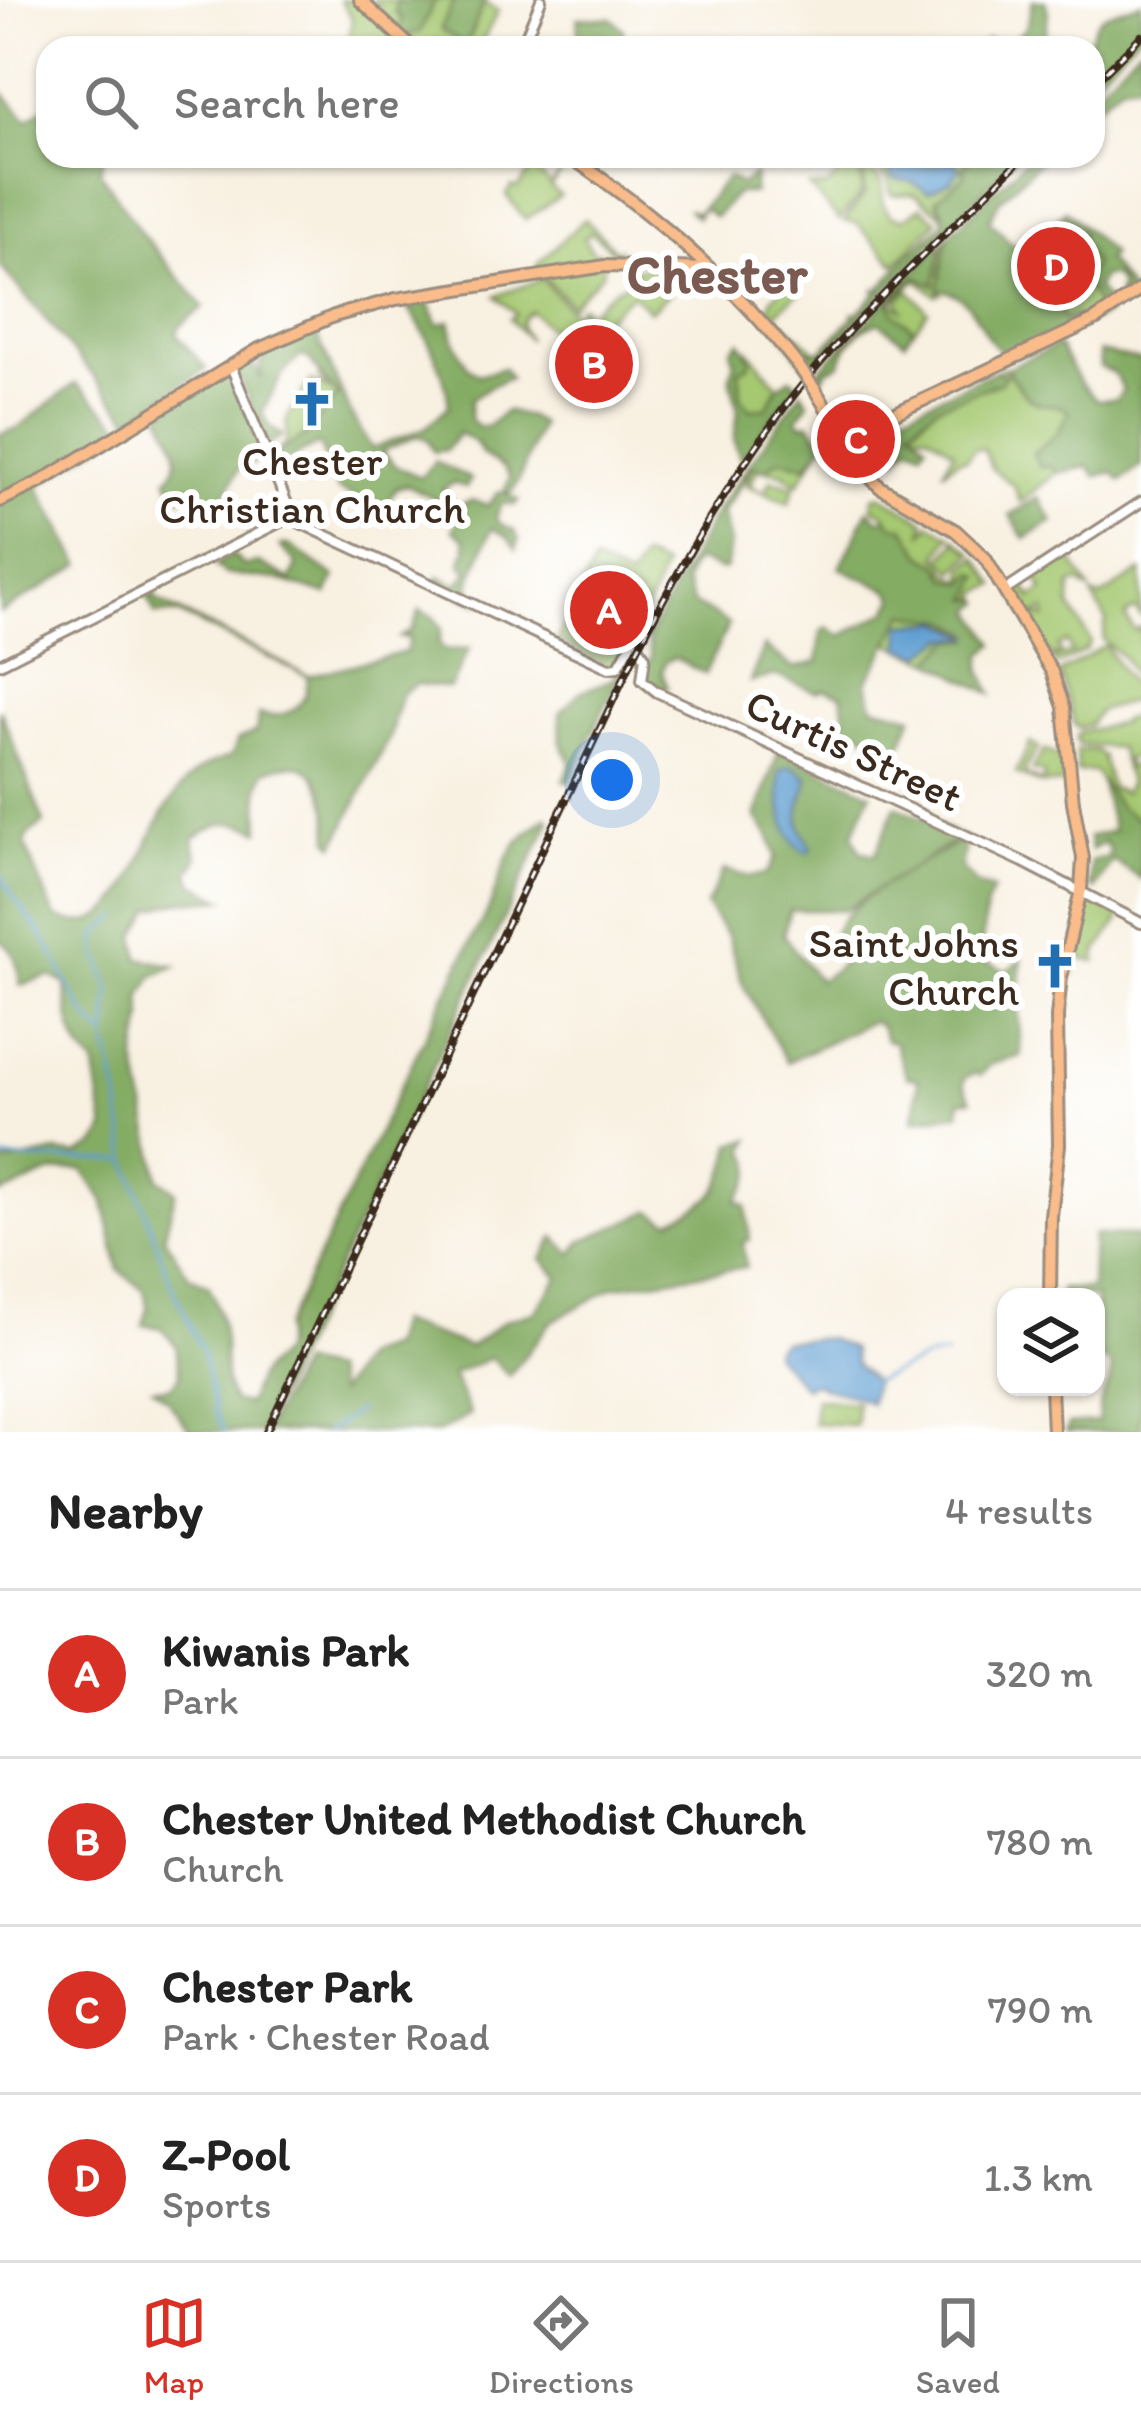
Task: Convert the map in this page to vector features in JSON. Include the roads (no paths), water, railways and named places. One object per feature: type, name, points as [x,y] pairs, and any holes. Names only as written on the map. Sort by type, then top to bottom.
[{"type":"main road","points":[[364,0],[399,36]]},
{"type":"main road","points":[[585,168],[642,207],[800,368],[863,470],[880,487],[970,542],[1006,590],[1052,672],[1064,707],[1082,890],[1061,977],[1060,1145],[1051,1216],[1052,1288]]},
{"type":"main road","points":[[683,267],[692,254]]},
{"type":"main road","points":[[0,501],[302,328],[378,303],[605,266],[707,269]]},
{"type":"main road","points":[[844,437],[1095,320],[1141,289]]},
{"type":"main road","points":[[1055,1396],[1056,1432]]},
{"type":"street","points":[[526,36],[541,0]]},
{"type":"street","points":[[0,664],[292,516],[231,366]]},
{"type":"street","points":[[1006,590],[1141,502]]},
{"type":"street","name":"Curtis Street","points":[[292,516],[606,667],[616,668],[633,644],[639,646],[645,657],[642,680],[657,692],[1082,890],[1141,923]]},
{"type":"water","points":[[889,168],[960,169],[951,181],[928,192],[912,182],[893,179]]},
{"type":"water","points":[[942,622],[972,637],[946,638],[922,655],[901,648],[902,624]]},
{"type":"water","points":[[792,766],[808,777],[799,819],[812,848],[809,853],[793,840],[784,818],[780,770]]},
{"type":"water","points":[[828,1338],[852,1349],[855,1364],[874,1381],[870,1403],[815,1383],[804,1387],[775,1355],[782,1341]]},
{"type":"waterway","points":[[0,872],[48,945],[79,1004],[104,1035]]},
{"type":"waterway","points":[[119,917],[97,934],[98,955],[110,988],[106,1037],[127,1160],[170,1281],[203,1353],[224,1432]]},
{"type":"waterway","points":[[0,1159],[124,1160]]},
{"type":"waterway","points":[[874,1381],[946,1355]]},
{"type":"waterway","points":[[327,1432],[359,1410]]},
{"type":"railway","points":[[1105,72],[1141,36]]},
{"type":"railway","points":[[266,1432],[639,646],[710,517],[820,363],[1012,168]]},
{"type":"place","name":"Z-Pool","points":[[1056,266]]},
{"type":"place","name":"Chester United Methodist Church","points":[[594,364]]},
{"type":"place","name":"Chester Christian Church","points":[[312,404]]},
{"type":"place","name":"Chester Park","points":[[856,439]]},
{"type":"place","name":"Kiwanis Park","points":[[609,610]]},
{"type":"place","name":"Saint Johns Church","points":[[1055,966]]},
{"type":"district","name":"Chester","points":[[717,274]]}]
